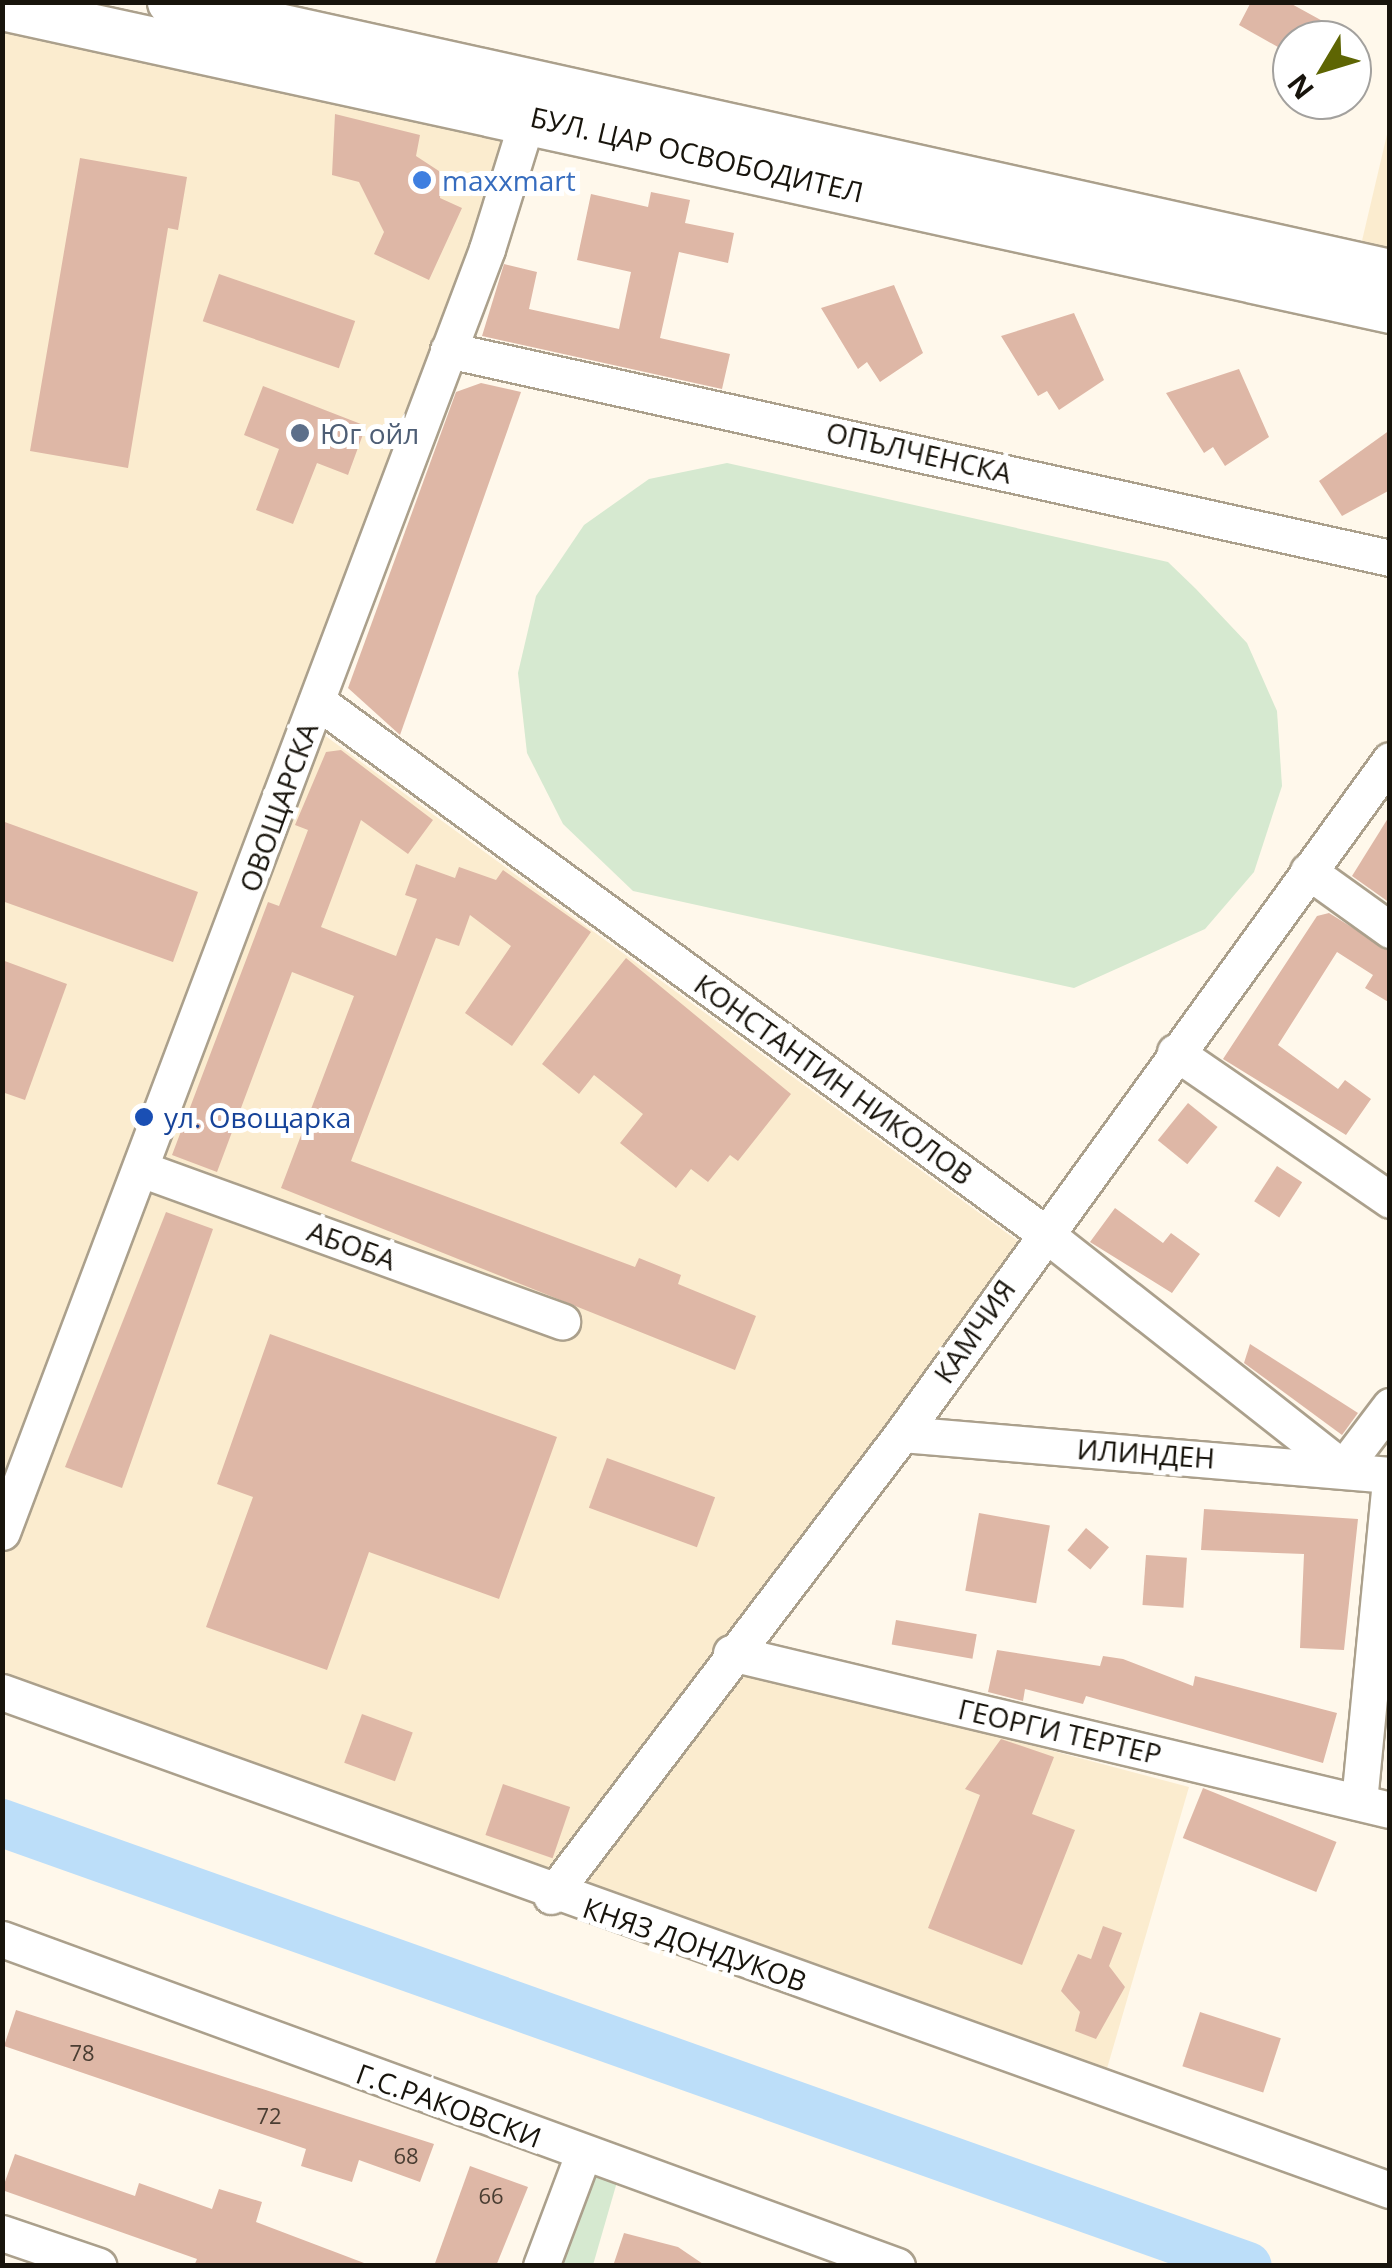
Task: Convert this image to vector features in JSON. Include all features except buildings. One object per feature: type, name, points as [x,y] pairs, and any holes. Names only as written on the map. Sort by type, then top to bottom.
[{"type":"main road","name":"БУЛ. ЦАР ОСВОБОДИТЕЛ","points":[[170,2],[1390,310]]},
{"type":"main road","name":"БУЛ. ЦАР ОСВОБОДИТЕЛ","points":[[2,7],[535,97],[1390,272]]},
{"type":"street","name":"ОВОЩАРСКА","points":[[2,1532],[448,350],[535,97]]},
{"type":"street","name":"ОПЪЛЧЕНСКА","points":[[448,350],[1390,558]]},
{"type":"street","name":"КОНСТАНТИН НИКОЛОВ","points":[[317,701],[1043,1232],[1343,1468]]},
{"type":"street","name":"КАМЧИЯ","points":[[551,1896],[731,1653],[902,1434],[1043,1232],[1390,760]]},
{"type":"street","points":[[1308,871],[1390,930]]},
{"type":"street","points":[[1175,1052],[1390,1200]]},
{"type":"street","name":"АБОБА","points":[[141,1169],[562,1321]]},
{"type":"street","points":[[1343,1468],[1390,1406]]},
{"type":"street","name":"ИЛИНДЕН","points":[[902,1434],[1343,1468],[1390,1478]]},
{"type":"street","points":[[1374,1806],[1390,1478]]},
{"type":"street","name":"ГЕОРГИ ТЕРТЕР","points":[[731,1653],[1374,1806]]},
{"type":"street","name":"КНЯЗ ДОНДУКОВ","points":[[2,1692],[551,1896],[1390,2190]]},
{"type":"street","name":"Г.С.РАКОВСКИ","points":[[2,1940],[898,2266]]},
{"type":"street","points":[[541,2266],[583,2154]]},
{"type":"street","points":[[2,2233],[99,2266]]},
{"type":"shaded area","points":[[3,22],[507,122],[481,223],[294,713],[1030,1250],[723,1664],[1189,1787],[1106,2072],[3,1688]]},
{"type":"shaded area","points":[[1389,126],[1389,251],[1361,245]]},
{"type":"green space","points":[[727,463],[1168,562],[1196,589],[1247,643],[1277,711],[1282,786],[1254,872],[1205,929],[1074,988],[633,891],[563,824],[527,753],[518,673],[536,596],[584,525],[649,479]]},
{"type":"green space","points":[[587,2165],[619,2175],[593,2265],[553,2266]]},
{"type":"waterway","points":[[2,1823],[1248,2266]]},
{"type":"place","name":"maxxmart","points":[[422,180]]},
{"type":"place","name":"Юг ойл","points":[[300,433]]},
{"type":"place","name":"ул. Овощарка","points":[[144,1117]]}]
